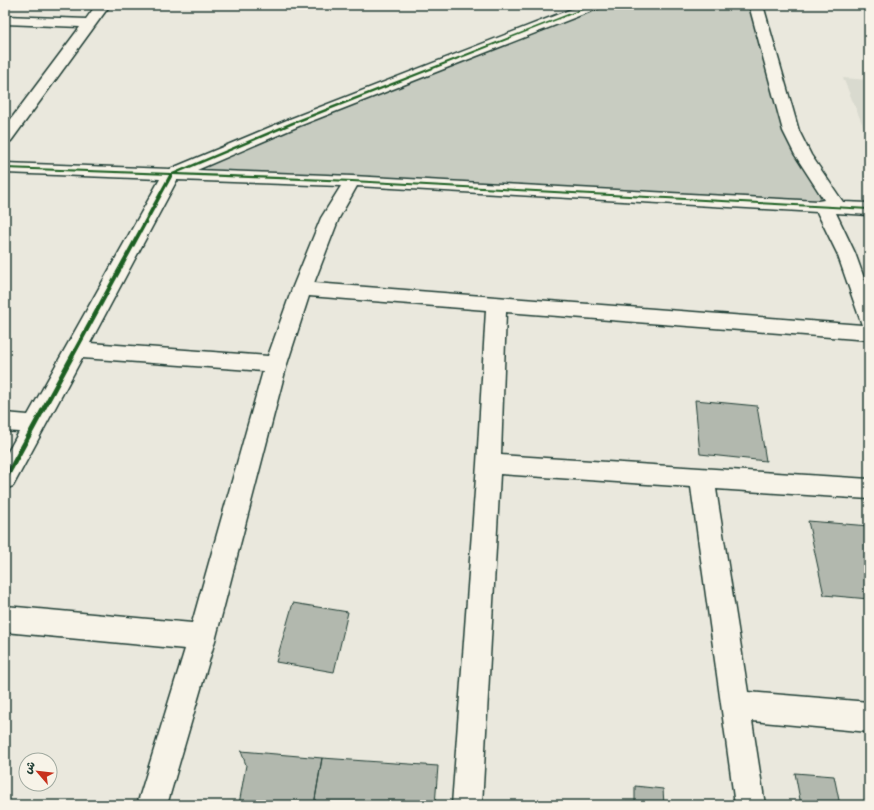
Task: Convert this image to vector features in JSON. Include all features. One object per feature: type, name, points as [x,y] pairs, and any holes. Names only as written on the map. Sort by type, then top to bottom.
[{"type":"street","points":[[5,138],[103,5]]},
{"type":"street","points":[[756,5],[791,131],[803,155],[829,193],[830,206],[869,320]]},
{"type":"street","points":[[5,479],[172,174],[293,123],[587,6]]},
{"type":"street","points":[[5,20],[90,23]]},
{"type":"street","points":[[5,168],[352,181],[869,209]]},
{"type":"street","points":[[152,805],[202,637],[276,364],[302,289],[330,218],[352,181]]},
{"type":"street","points":[[302,289],[869,333]]},
{"type":"street","points":[[467,805],[489,464],[496,304]]},
{"type":"street","points":[[75,350],[276,364]]},
{"type":"street","points":[[5,422],[35,424]]},
{"type":"street","points":[[489,464],[869,489]]},
{"type":"street","points":[[702,478],[750,805]]},
{"type":"street","points":[[5,619],[202,637]]},
{"type":"street","points":[[735,705],[869,717]]},
{"type":"shaded area","points":[[598,5],[750,5],[823,205],[171,175]]},
{"type":"shaded area","points":[[843,78],[869,80],[869,140]]},
{"type":"building","points":[[695,400],[757,406],[766,461],[700,454]]},
{"type":"building","points":[[808,521],[869,526],[869,599],[824,595]]},
{"type":"building","points":[[293,603],[348,612],[334,672],[276,662]]},
{"type":"building","points":[[241,751],[322,758],[314,805],[237,805],[239,804],[246,765]]},
{"type":"building","points":[[322,758],[438,766],[435,805],[314,805]]},
{"type":"building","points":[[795,773],[834,776],[840,805],[801,805]]},
{"type":"building","points":[[635,786],[663,789],[664,805],[635,805]]},
{"type":"cycle path","points":[[5,479],[171,175],[293,123],[594,5]]},
{"type":"cycle path","points":[[5,168],[352,181],[869,209]]}]
